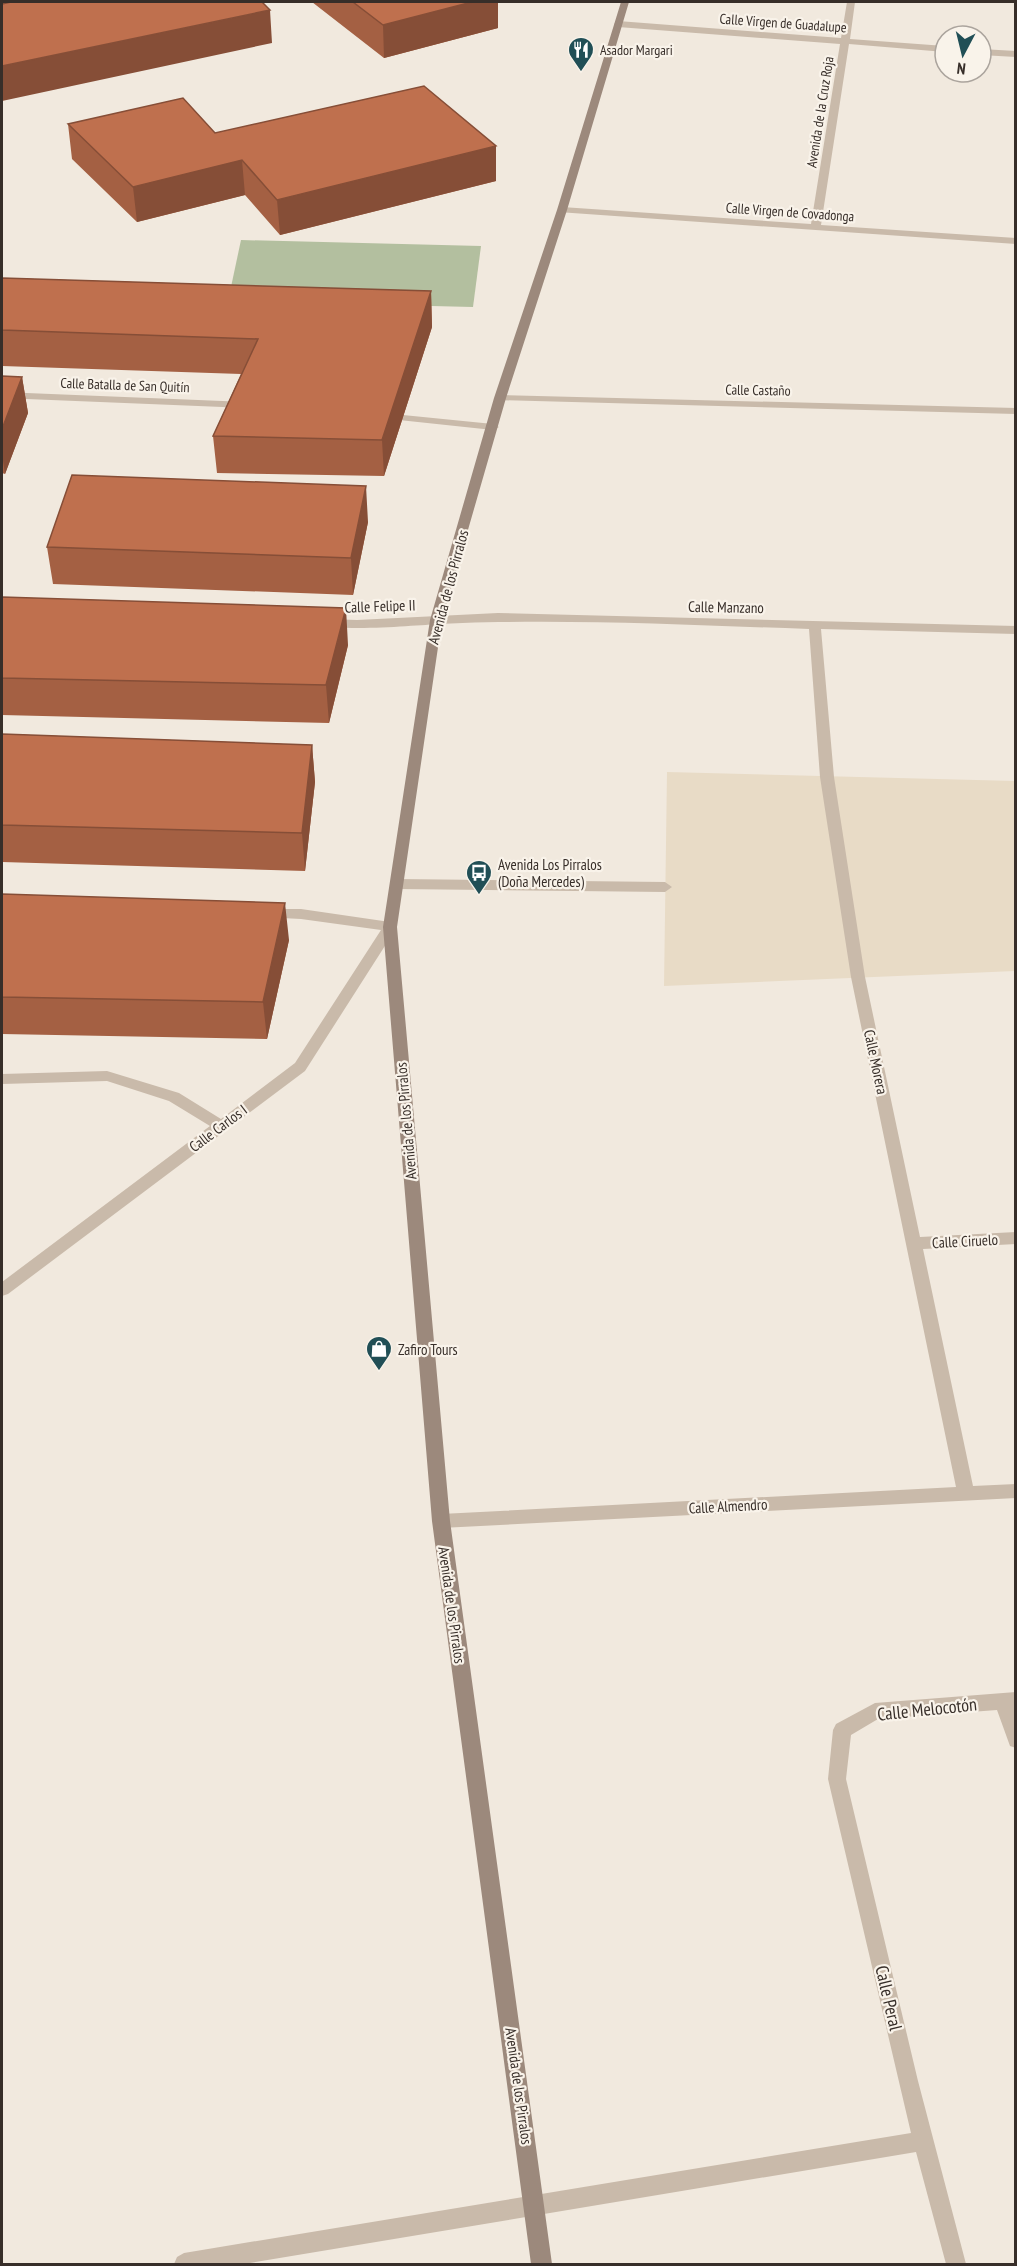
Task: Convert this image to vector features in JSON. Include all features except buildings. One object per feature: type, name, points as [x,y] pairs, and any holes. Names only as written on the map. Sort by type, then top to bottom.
[{"type":"street","name":"Avenida de los Pirralos","points":[[541,2265],[535,2206],[441,1521],[390,927],[436,620],[500,398],[562,210],[625,2]]},
{"type":"street","name":"Avenida de la Cruz Roja","points":[[816,227],[851,2]]},
{"type":"street","name":"Calle Virgen de Guadalupe","points":[[618,24],[933,48]]},
{"type":"street","points":[[993,53],[1016,54]]},
{"type":"street","name":"Calle Virgen de Covadonga","points":[[562,210],[1016,241]]},
{"type":"street","name":"Calle Batalla de San Quitín","points":[[2,395],[247,405]]},
{"type":"street","name":"Calle Castaño","points":[[500,398],[1016,411]]},
{"type":"street","points":[[403,418],[492,427]]},
{"type":"street","name":"Calle Manzano","points":[[436,620],[498,617],[1016,630]]},
{"type":"street","name":"Calle Felipe II","points":[[310,623],[357,624],[436,620]]},
{"type":"street","name":"Calle Morera","points":[[815,625],[827,777],[858,977],[966,1493]]},
{"type":"street","points":[[396,884],[665,887]]},
{"type":"street","points":[[253,913],[301,914],[390,927]]},
{"type":"street","name":"Calle Carlos I","points":[[2,1290],[300,1067],[390,927]]},
{"type":"street","points":[[2,1079],[107,1076],[174,1097],[221,1126]]},
{"type":"street","name":"Calle Ciruelo","points":[[914,1243],[1016,1238]]},
{"type":"street","name":"Calle Almendro","points":[[441,1521],[1016,1491]]},
{"type":"street","points":[[1009,1701],[1016,1740]]},
{"type":"street","name":"Calle Melocotón","points":[[842,1730],[875,1711],[1009,1701]]},
{"type":"street","name":"Calle Peral","points":[[842,1730],[837,1779],[956,2265]]},
{"type":"street","points":[[184,2265],[924,2141]]},
{"type":"green space","points":[[241,240],[481,246],[473,307],[228,301]]},
{"type":"shaded area","points":[[667,772],[1015,781],[1015,971],[664,986]]},
{"type":"place","name":"Asador Margari","points":[[581,73]]},
{"type":"place","name":"Avenida Los Pirralos (Doña Mercedes)","points":[[479,896]]},
{"type":"place","name":"Zafiro Tours","points":[[379,1372]]}]
